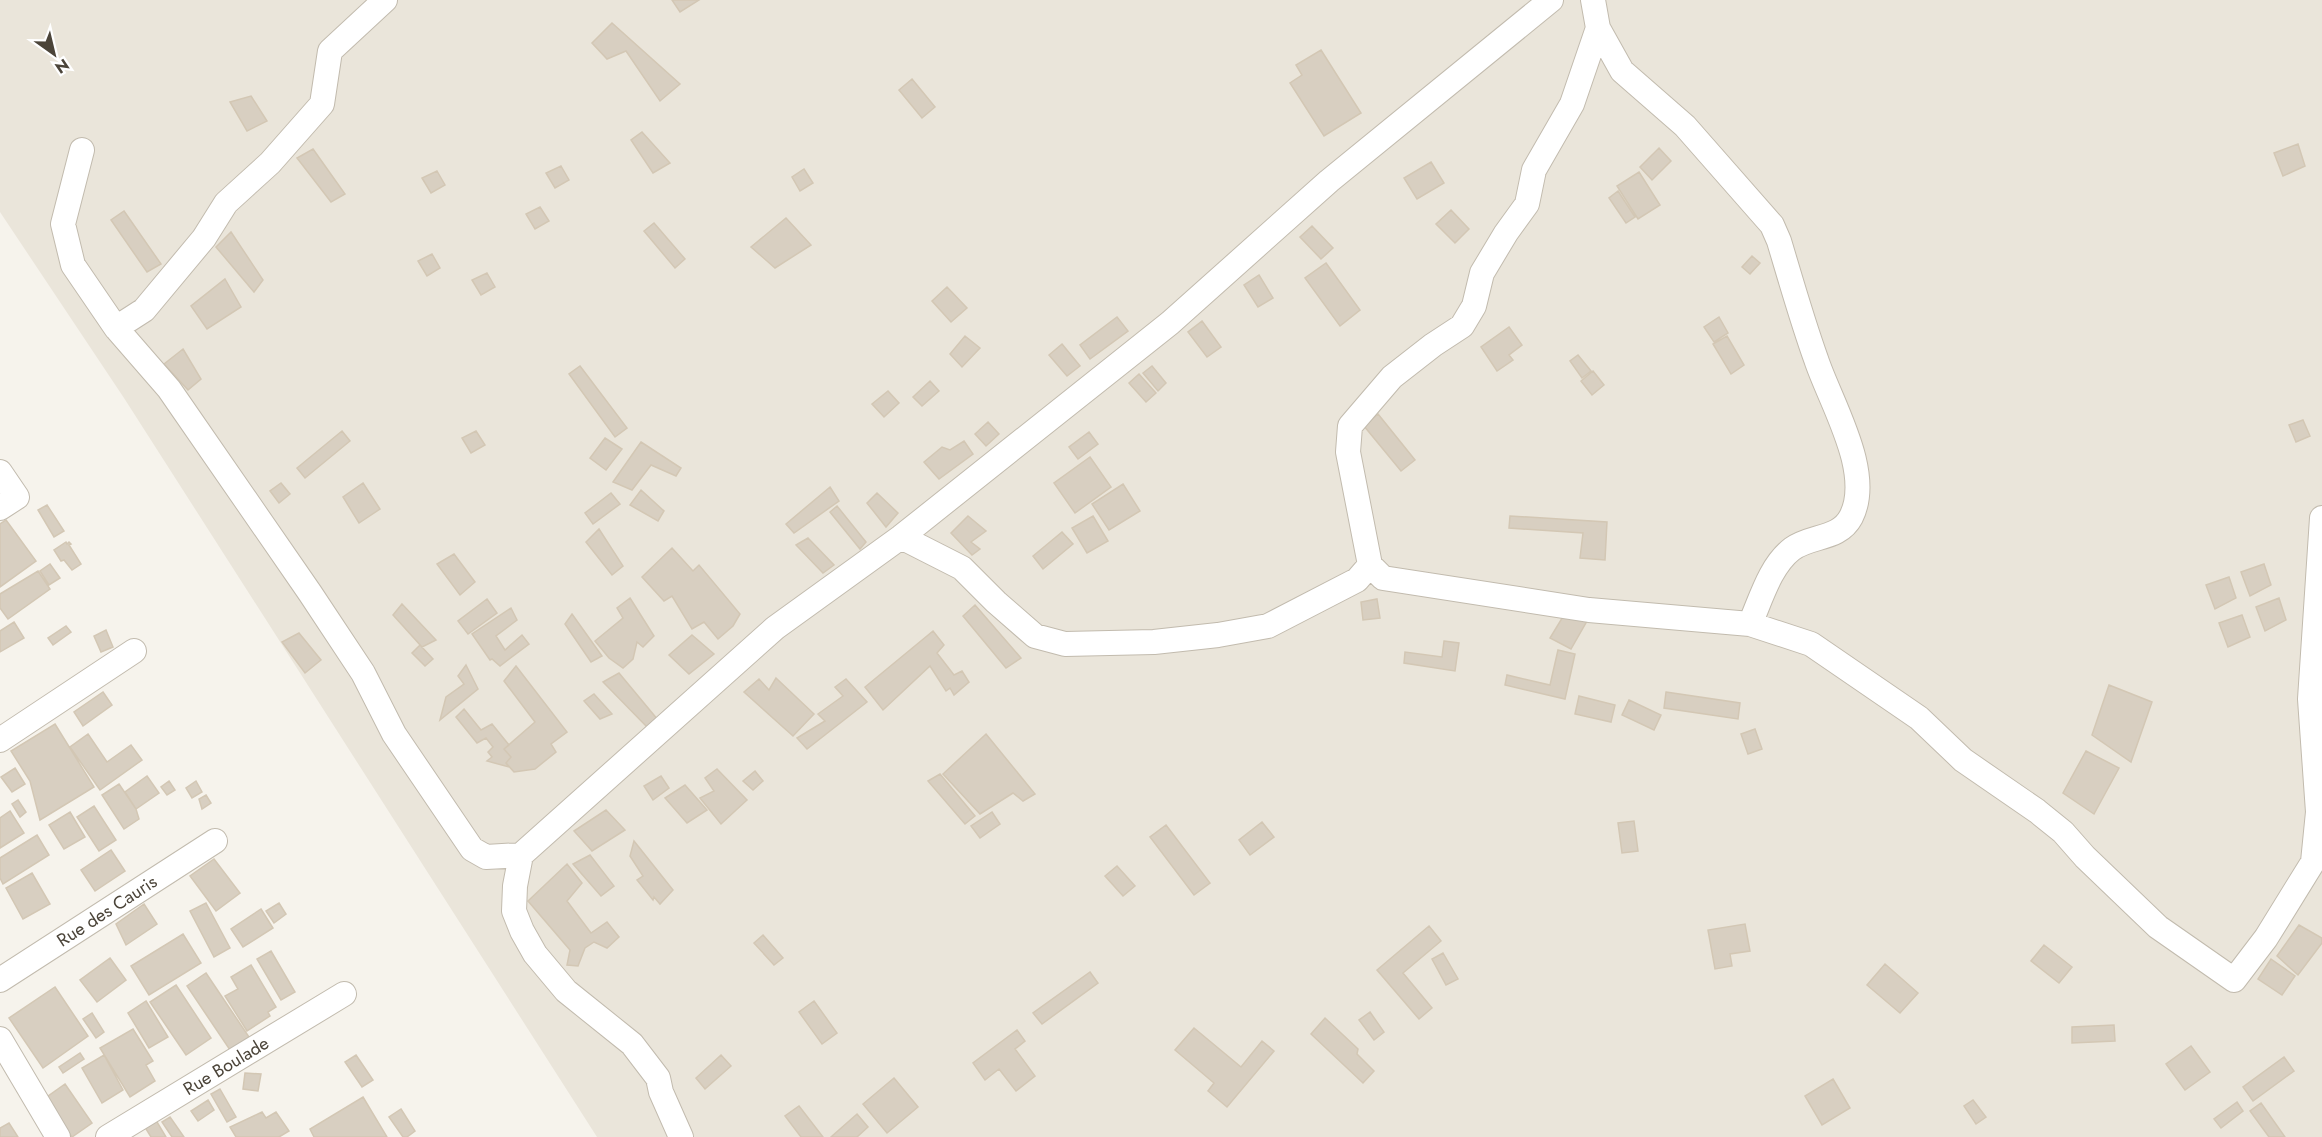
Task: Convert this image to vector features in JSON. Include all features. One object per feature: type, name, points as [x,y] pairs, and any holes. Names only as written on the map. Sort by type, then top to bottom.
[{"type":"street","points":[[116,328],[144,310],[204,238],[226,204],[270,163],[322,104],[330,51],[385,0]]},
{"type":"street","points":[[681,1137],[661,1092],[658,1078],[632,1044],[566,991],[536,954],[522,931],[514,911],[515,886],[521,855],[775,628],[901,537],[1170,323],[1329,181],[1551,0]]},
{"type":"street","points":[[1593,0],[1598,28],[1622,71],[1685,126],[1772,225],[1817,363],[1841,418],[1853,456],[1857,488],[1851,516],[1842,529],[1795,547],[1780,559],[1750,624]]},
{"type":"street","points":[[1598,28],[1572,104],[1534,170],[1527,204],[1482,273],[1474,306],[1462,326],[1432,345],[1392,377],[1350,426],[1348,452],[1370,565],[1383,578],[1589,610],[1750,624],[1811,644],[1919,718],[1963,760],[1981,770],[2063,832],[2085,857],[2158,927],[2234,980],[2266,938],[2313,862],[2318,812],[2310,699],[2322,518]]},
{"type":"street","points":[[82,150],[63,224],[74,265],[116,328],[170,389],[310,593],[363,673],[394,735],[472,849],[486,857],[521,855]]},
{"type":"street","points":[[0,472],[17,497],[0,508]]},
{"type":"street","points":[[901,537],[962,568],[1035,636],[1065,644],[1154,642],[1218,635],[1268,626],[1357,580],[1370,565]]},
{"type":"street","points":[[0,740],[134,651]]},
{"type":"street","name":"Rue des Cauris","points":[[0,980],[214,841]]},
{"type":"street","name":"Rue Boulade","points":[[108,1137],[344,994]]},
{"type":"street","points":[[0,1039],[58,1137]]},
{"type":"shaded area","points":[[0,0],[2322,0],[2322,1137],[597,1137],[124,398],[0,212]]},
{"type":"building","points":[[672,0],[699,0],[680,12]]},
{"type":"building","points":[[612,23],[680,84],[660,101],[626,51],[607,59],[592,43]]},
{"type":"building","points":[[1321,50],[1361,113],[1324,136],[1290,83],[1302,75],[1296,65]]},
{"type":"building","points":[[912,79],[935,107],[922,118],[899,90]]},
{"type":"building","points":[[251,96],[267,121],[247,131],[230,102]]},
{"type":"building","points":[[642,132],[670,163],[653,173],[631,140]]},
{"type":"building","points":[[2298,144],[2305,166],[2283,176],[2274,153]]},
{"type":"building","points":[[1659,148],[1671,161],[1652,180],[1640,167]]},
{"type":"building","points":[[313,149],[345,194],[331,202],[297,158]]},
{"type":"building","points":[[1431,162],[1444,183],[1417,199],[1404,178]]},
{"type":"building","points":[[561,166],[569,180],[555,188],[546,173]]},
{"type":"building","points":[[804,169],[813,183],[800,191],[792,177]]},
{"type":"building","points":[[437,171],[445,185],[431,193],[422,178]]},
{"type":"building","points":[[1639,172],[1660,205],[1638,219],[1617,186]]},
{"type":"building","points":[[1618,191],[1635,217],[1626,223],[1609,198]]},
{"type":"building","points":[[540,207],[549,221],[535,229],[526,214]]},
{"type":"building","points":[[1451,210],[1469,229],[1455,243],[1436,224]]},
{"type":"building","points":[[124,211],[161,264],[147,272],[111,220]]},
{"type":"building","points":[[786,218],[811,245],[775,268],[751,247]]},
{"type":"building","points":[[654,223],[685,259],[675,268],[644,231]]},
{"type":"building","points":[[1312,226],[1333,248],[1321,259],[1300,237]]},
{"type":"building","points":[[231,232],[263,280],[254,292],[216,247]]},
{"type":"building","points":[[432,254],[440,268],[427,276],[418,261]]},
{"type":"building","points":[[1752,256],[1760,263],[1750,274],[1742,267]]},
{"type":"building","points":[[1326,263],[1360,310],[1340,326],[1305,278]]},
{"type":"building","points":[[487,273],[495,287],[481,295],[472,280]]},
{"type":"building","points":[[1259,275],[1273,298],[1258,307],[1244,285]]},
{"type":"building","points":[[225,279],[241,307],[207,329],[191,306]]},
{"type":"building","points":[[947,287],[967,308],[951,322],[932,301]]},
{"type":"building","points":[[1117,317],[1128,331],[1090,359],[1080,345]]},
{"type":"building","points":[[1719,317],[1728,333],[1714,342],[1704,327]]},
{"type":"building","points":[[1202,321],[1221,347],[1207,357],[1188,332]]},
{"type":"building","points":[[1509,327],[1522,345],[1509,355],[1513,360],[1497,371],[1481,347]]},
{"type":"building","points":[[965,336],[980,348],[962,367],[950,354]]},
{"type":"building","points":[[1727,336],[1744,365],[1731,374],[1713,344]]},
{"type":"building","points":[[1062,344],[1080,366],[1067,376],[1049,355]]},
{"type":"building","points":[[183,349],[201,379],[188,390],[164,364]]},
{"type":"building","points":[[1578,355],[1591,371],[1582,378],[1570,361]]},
{"type":"building","points":[[580,366],[627,428],[615,437],[569,374]]},
{"type":"building","points":[[1152,366],[1166,383],[1158,391],[1143,373]]},
{"type":"building","points":[[1593,371],[1604,385],[1592,395],[1581,381]]},
{"type":"building","points":[[1139,374],[1156,393],[1146,402],[1129,383]]},
{"type":"building","points":[[930,381],[939,391],[922,406],[913,397]]},
{"type":"building","points":[[888,391],[899,403],[884,417],[872,404]]},
{"type":"building","points":[[1378,414],[1415,460],[1401,471],[1364,426]]},
{"type":"building","points":[[2303,420],[2310,436],[2296,442],[2289,425]]},
{"type":"building","points":[[988,422],[999,434],[986,446],[975,434]]},
{"type":"building","points":[[342,431],[350,441],[305,478],[297,468]]},
{"type":"building","points":[[476,431],[485,445],[471,453],[462,438]]},
{"type":"building","points":[[1089,432],[1098,444],[1078,459],[1069,447]]},
{"type":"building","points":[[605,438],[622,449],[606,470],[590,458]]},
{"type":"building","points":[[964,441],[973,454],[939,479],[924,462],[942,447],[950,450]]},
{"type":"building","points":[[641,442],[681,468],[676,476],[651,465],[632,490],[613,482]]},
{"type":"building","points":[[1090,457],[1111,487],[1075,513],[1054,483]]},
{"type":"building","points":[[281,483],[290,494],[279,503],[270,491]]},
{"type":"building","points":[[363,483],[380,509],[359,523],[343,497]]},
{"type":"building","points":[[1123,484],[1140,511],[1109,530],[1092,504]]},
{"type":"building","points":[[830,487],[839,501],[794,533],[786,524]]},
{"type":"building","points":[[641,490],[664,511],[658,521],[630,505]]},
{"type":"building","points":[[611,493],[620,504],[593,524],[585,513]]},
{"type":"building","points":[[877,493],[898,513],[886,527],[867,503]]},
{"type":"building","points":[[47,505],[64,531],[54,537],[38,510]]},
{"type":"building","points":[[837,506],[866,542],[860,549],[830,512]]},
{"type":"building","points":[[968,516],[986,531],[971,542],[980,549],[972,555],[951,533]]},
{"type":"building","points":[[1093,516],[1108,541],[1087,553],[1072,528]]},
{"type":"building","points":[[1510,516],[1607,522],[1605,560],[1580,558],[1583,533],[1509,528]]},
{"type":"building","points":[[6,520],[36,561],[0,587],[0,524]]},
{"type":"building","points":[[599,529],[623,566],[612,575],[586,542]]},
{"type":"building","points":[[1062,532],[1073,544],[1043,569],[1033,556]]},
{"type":"building","points":[[808,538],[834,565],[823,573],[796,545]]},
{"type":"building","points":[[66,542],[71,544],[69,545],[81,564],[72,570],[64,560],[61,561],[54,550]]},
{"type":"building","points":[[672,548],[693,571],[699,565],[740,614],[733,626],[718,639],[704,622],[692,629],[672,596],[664,601],[642,577]]},
{"type":"building","points":[[454,554],[475,582],[460,595],[437,564]]},
{"type":"building","points":[[50,564],[60,578],[49,585],[40,571]]},
{"type":"building","points":[[2264,564],[2271,585],[2250,596],[2241,572]]},
{"type":"building","points":[[38,571],[50,589],[8,619],[0,608],[0,594]]},
{"type":"building","points":[[2229,577],[2236,598],[2215,609],[2206,585]]},
{"type":"building","points":[[630,598],[654,636],[643,647],[637,642],[633,659],[623,668],[609,658],[595,641],[623,618],[617,608]]},
{"type":"building","points":[[2279,598],[2286,620],[2265,631],[2256,607]]},
{"type":"building","points":[[487,599],[497,613],[468,634],[458,621]]},
{"type":"building","points":[[1377,599],[1380,618],[1363,620],[1361,602]]},
{"type":"building","points":[[402,604],[436,640],[422,647],[393,615]]},
{"type":"building","points":[[975,605],[1021,658],[1006,668],[963,616]]},
{"type":"building","points":[[511,608],[517,620],[496,636],[505,650],[522,635],[529,644],[500,666],[492,659],[490,660],[472,634]]},
{"type":"building","points":[[1567,610],[1587,621],[1571,649],[1550,638]]},
{"type":"building","points":[[572,614],[602,656],[591,662],[565,624]]},
{"type":"building","points":[[2242,615],[2250,637],[2228,647],[2219,623]]},
{"type":"building","points":[[14,622],[24,638],[0,652],[0,631]]},
{"type":"building","points":[[66,626],[71,632],[53,645],[48,638]]},
{"type":"building","points":[[106,630],[113,647],[101,652],[94,636]]},
{"type":"building","points":[[933,631],[944,645],[937,653],[954,675],[962,671],[969,682],[954,695],[950,688],[946,691],[930,666],[883,710],[865,687]]},
{"type":"building","points":[[299,633],[321,660],[305,673],[282,642]]},
{"type":"building","points":[[692,635],[714,654],[689,674],[669,655]]},
{"type":"building","points":[[1444,641],[1459,643],[1455,671],[1404,663],[1405,652],[1442,657]]},
{"type":"building","points":[[420,645],[433,659],[425,666],[412,653]]},
{"type":"building","points":[[1558,650],[1575,654],[1565,699],[1505,685],[1507,675],[1550,685]]},
{"type":"building","points":[[466,665],[478,689],[440,720],[446,697],[464,684],[458,676]]},
{"type":"building","points":[[516,666],[567,732],[551,744],[556,752],[535,769],[514,772],[506,763],[511,757],[504,749],[535,722],[504,681]]},
{"type":"building","points":[[619,673],[658,720],[648,728],[603,682]]},
{"type":"building","points":[[776,678],[814,714],[793,736],[744,692],[759,679],[769,690]]},
{"type":"building","points":[[846,679],[867,702],[807,749],[797,738],[825,721],[818,714],[843,696],[835,687]]},
{"type":"building","points":[[2109,685],[2152,702],[2131,762],[2092,735]]},
{"type":"building","points":[[103,692],[112,705],[83,726],[74,712]]},
{"type":"building","points":[[1666,692],[1740,703],[1738,719],[1664,708]]},
{"type":"building","points":[[594,694],[612,714],[600,719],[584,701]]},
{"type":"building","points":[[1579,696],[1615,705],[1611,722],[1575,714]]},
{"type":"building","points":[[1629,700],[1661,715],[1654,730],[1622,715]]},
{"type":"building","points":[[464,709],[481,730],[492,724],[509,745],[504,749],[511,757],[506,763],[509,767],[487,761],[492,757],[488,752],[493,747],[486,738],[477,743],[456,717]]},
{"type":"building","points":[[55,724],[94,787],[40,820],[30,781],[11,751]]},
{"type":"building","points":[[1755,729],[1762,749],[1748,754],[1741,734]]},
{"type":"building","points":[[88,734],[107,762],[131,745],[142,760],[100,790],[70,747]]},
{"type":"building","points":[[986,734],[1035,794],[1023,801],[1013,793],[980,814],[943,774]]},
{"type":"building","points":[[2086,751],[2119,768],[2094,814],[2063,793]]},
{"type":"building","points":[[15,768],[25,784],[12,792],[1,777]]},
{"type":"building","points":[[717,769],[747,800],[721,824],[700,798],[714,791],[705,778]]},
{"type":"building","points":[[755,771],[763,781],[753,790],[743,781]]},
{"type":"building","points":[[940,774],[975,816],[965,824],[928,781]]},
{"type":"building","points":[[147,776],[159,793],[136,809],[125,792]]},
{"type":"building","points":[[661,776],[669,788],[653,800],[644,786]]},
{"type":"building","points":[[169,781],[175,790],[167,795],[161,787]]},
{"type":"building","points":[[196,781],[202,792],[192,798],[186,788]]},
{"type":"building","points":[[119,784],[136,809],[139,819],[124,829],[102,795]]},
{"type":"building","points":[[685,785],[707,810],[687,823],[665,798]]},
{"type":"building","points":[[206,795],[211,803],[202,809],[199,799]]},
{"type":"building","points":[[18,800],[26,812],[20,817],[12,804]]},
{"type":"building","points":[[94,806],[116,840],[99,851],[77,817]]},
{"type":"building","points":[[606,810],[625,830],[592,851],[574,831]]},
{"type":"building","points":[[10,811],[24,833],[0,848],[0,818]]},
{"type":"building","points":[[70,812],[85,837],[64,849],[49,825]]},
{"type":"building","points":[[992,812],[1000,824],[980,838],[971,826]]},
{"type":"building","points":[[1634,821],[1638,851],[1622,853],[1618,823]]},
{"type":"building","points":[[1262,822],[1274,837],[1250,855],[1239,840]]},
{"type":"building","points":[[1166,825],[1210,883],[1194,895],[1150,837]]},
{"type":"building","points":[[37,835],[49,855],[3,884],[0,878],[0,858]]},
{"type":"building","points":[[634,841],[673,890],[660,904],[654,897],[653,900],[637,880],[643,876],[630,856]]},
{"type":"building","points":[[111,850],[125,871],[95,891],[81,870]]},
{"type":"building","points":[[590,855],[614,886],[601,896],[573,864]]},
{"type":"building","points":[[214,859],[240,893],[216,911],[190,876]]},
{"type":"building","points":[[567,864],[582,883],[567,901],[591,933],[607,922],[619,937],[607,948],[594,942],[585,948],[578,966],[567,965],[570,950],[528,901]]},
{"type":"building","points":[[1117,866],[1135,886],[1123,896],[1105,876]]},
{"type":"building","points":[[32,873],[50,904],[23,919],[6,888]]},
{"type":"building","points":[[206,903],[230,948],[214,957],[190,911]]},
{"type":"building","points":[[279,903],[286,914],[274,923],[266,911]]},
{"type":"building","points":[[144,904],[157,924],[126,945],[116,924]]},
{"type":"building","points":[[261,909],[273,928],[243,947],[231,929]]},
{"type":"building","points":[[1745,924],[1750,951],[1730,954],[1732,966],[1715,969],[1708,930]]},
{"type":"building","points":[[2299,925],[2322,938],[2322,943],[2298,975],[2277,956]]},
{"type":"building","points":[[1429,926],[1441,941],[1403,973],[1432,1008],[1419,1019],[1377,970]]},
{"type":"building","points":[[183,934],[201,963],[149,995],[131,966]]},
{"type":"building","points":[[763,935],[783,958],[774,965],[754,943]]},
{"type":"building","points":[[2044,945],[2072,967],[2059,983],[2031,961]]},
{"type":"building","points":[[271,951],[295,992],[281,1000],[257,959]]},
{"type":"building","points":[[1443,953],[1458,979],[1446,985],[1432,959]]},
{"type":"building","points":[[110,958],[126,980],[97,1002],[80,980]]},
{"type":"building","points":[[2271,959],[2295,976],[2282,995],[2258,979]]},
{"type":"building","points":[[1885,964],[1918,993],[1900,1013],[1867,985]]},
{"type":"building","points":[[251,965],[276,1007],[268,1012],[270,1016],[247,1031],[225,996],[238,989],[231,977]]},
{"type":"building","points":[[1090,972],[1098,983],[1042,1024],[1033,1013]]},
{"type":"building","points":[[206,973],[249,1037],[230,1050],[187,986]]},
{"type":"building","points":[[176,985],[211,1038],[186,1055],[150,1002]]},
{"type":"building","points":[[55,987],[88,1036],[43,1068],[9,1018]]},
{"type":"building","points":[[146,1001],[168,1037],[149,1048],[128,1013]]},
{"type":"building","points":[[814,1001],[837,1033],[822,1044],[799,1012]]},
{"type":"building","points":[[1370,1012],[1384,1032],[1374,1040],[1359,1020]]},
{"type":"building","points":[[92,1013],[104,1032],[96,1038],[83,1019]]},
{"type":"building","points":[[1325,1018],[1358,1049],[1357,1054],[1374,1071],[1363,1083],[1311,1034]]},
{"type":"building","points":[[2114,1025],[2115,1041],[2072,1043],[2072,1027]]},
{"type":"building","points":[[1194,1028],[1241,1067],[1262,1041],[1274,1051],[1227,1107],[1208,1091],[1214,1083],[1175,1050]]},
{"type":"building","points":[[133,1029],[153,1061],[146,1065],[155,1081],[130,1097],[100,1048]]},
{"type":"building","points":[[1017,1030],[1025,1041],[1015,1049],[1035,1076],[1016,1091],[999,1069],[985,1080],[973,1063]]},
{"type":"building","points":[[2191,1046],[2210,1072],[2185,1090],[2166,1064]]},
{"type":"building","points":[[80,1053],[84,1059],[63,1073],[59,1067]]},
{"type":"building","points":[[104,1055],[123,1090],[102,1103],[82,1068]]},
{"type":"building","points":[[356,1055],[373,1080],[362,1087],[345,1062]]},
{"type":"building","points":[[721,1055],[731,1066],[705,1089],[696,1078]]},
{"type":"building","points":[[2284,1057],[2294,1071],[2253,1101],[2243,1087]]},
{"type":"building","points":[[245,1073],[261,1074],[258,1091],[243,1089]]},
{"type":"building","points":[[894,1078],[918,1107],[887,1133],[863,1104]]},
{"type":"building","points":[[1833,1079],[1850,1108],[1822,1125],[1805,1096]]},
{"type":"building","points":[[65,1084],[92,1123],[72,1137],[44,1099]]},
{"type":"building","points":[[220,1089],[236,1117],[227,1122],[211,1094]]},
{"type":"building","points":[[363,1097],[387,1137],[314,1137],[310,1129]]},
{"type":"building","points":[[208,1100],[214,1110],[198,1121],[191,1111]]},
{"type":"building","points":[[1973,1100],[1986,1117],[1976,1124],[1964,1106]]},
{"type":"building","points":[[2237,1102],[2243,1111],[2221,1128],[2214,1119]]},
{"type":"building","points":[[2261,1103],[2285,1137],[2269,1137],[2250,1111]]},
{"type":"building","points":[[799,1106],[823,1137],[801,1137],[785,1116]]},
{"type":"building","points":[[401,1109],[415,1131],[407,1137],[403,1137],[389,1117]]},
{"type":"building","points":[[262,1112],[266,1118],[276,1112],[289,1131],[279,1137],[236,1137],[230,1127]]},
{"type":"building","points":[[857,1114],[868,1127],[857,1137],[831,1137]]},
{"type":"building","points":[[154,1117],[166,1137],[151,1137],[143,1124]]},
{"type":"building","points":[[170,1117],[184,1137],[172,1137],[162,1122]]},
{"type":"building","points":[[9,1123],[18,1137],[0,1137],[0,1128]]}]
